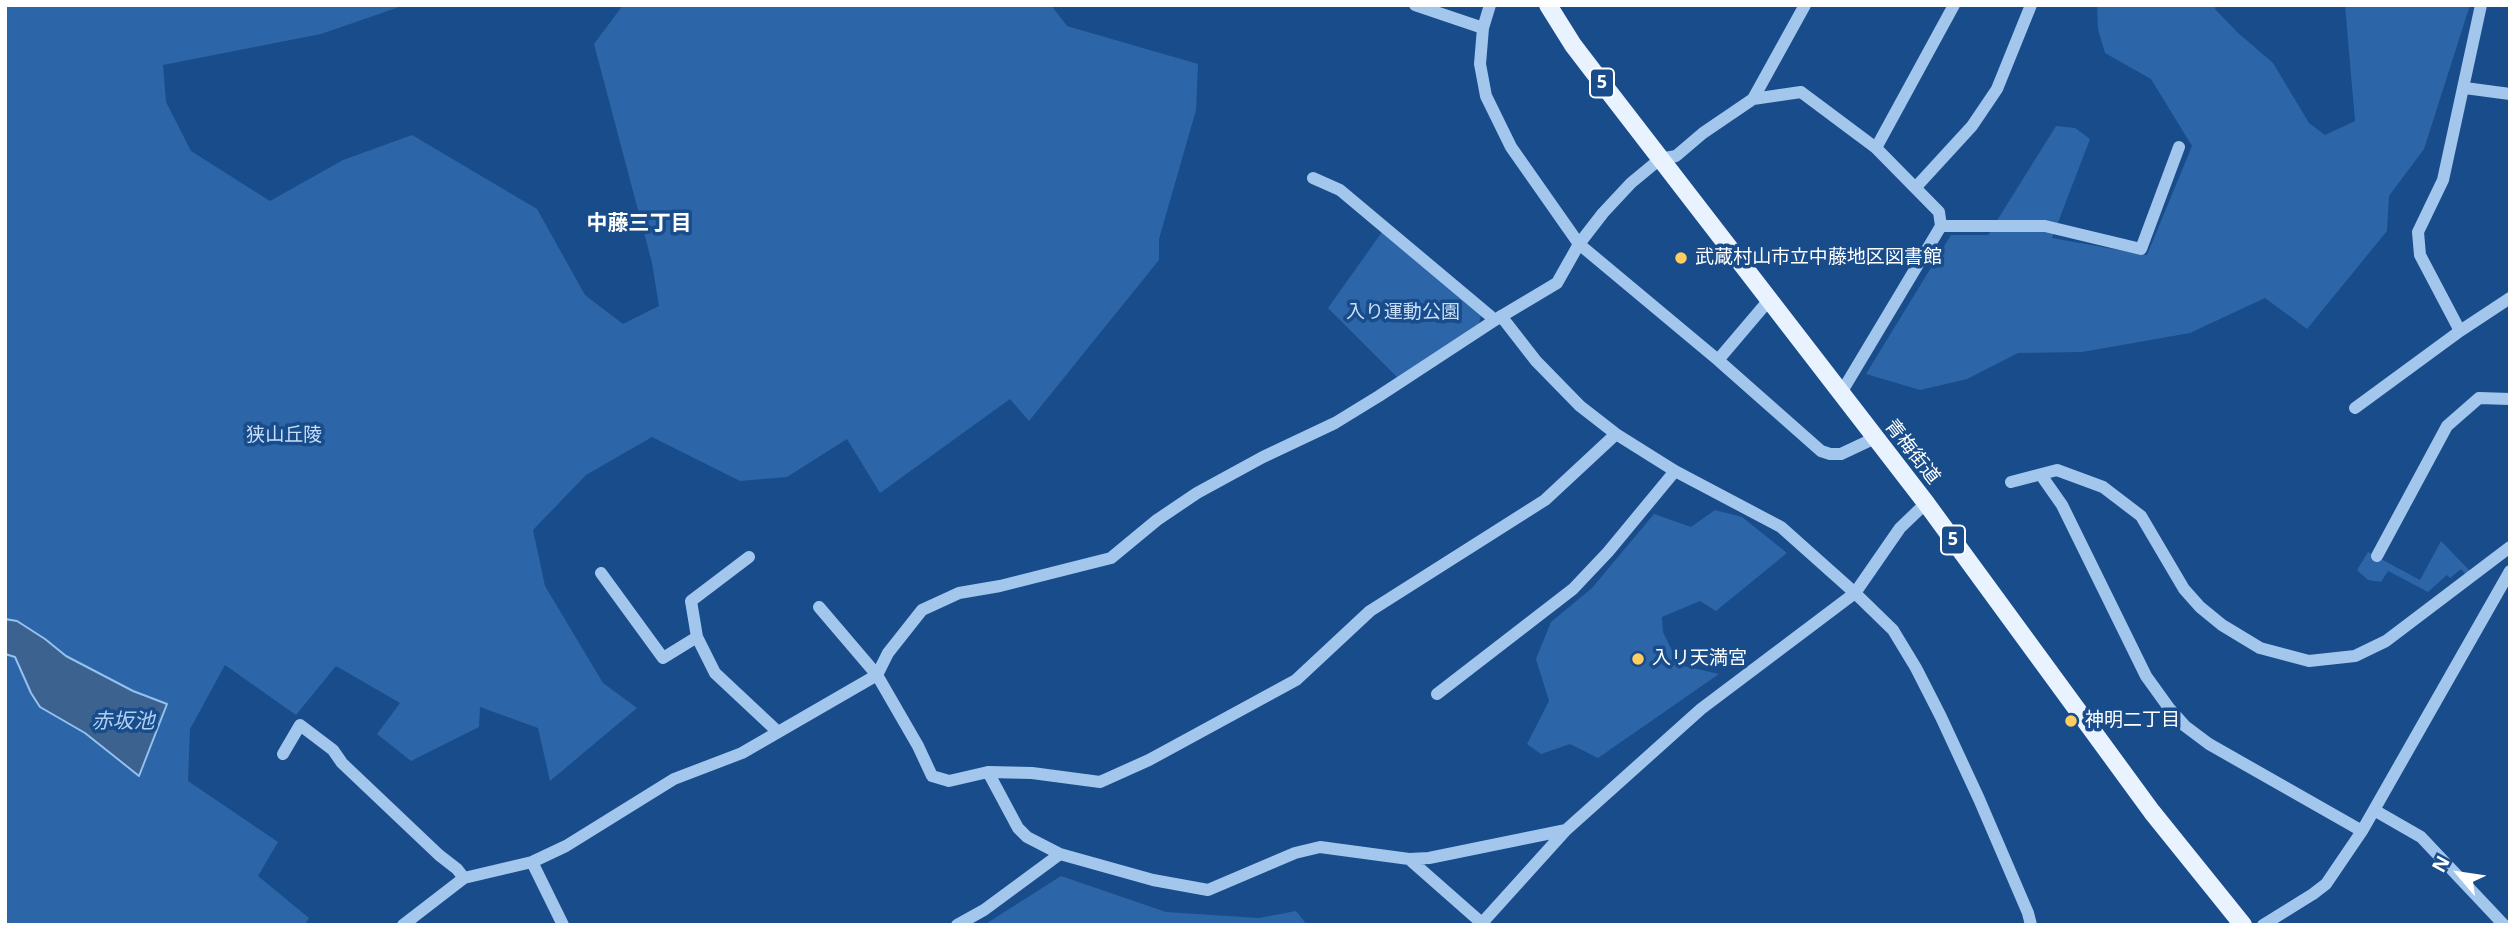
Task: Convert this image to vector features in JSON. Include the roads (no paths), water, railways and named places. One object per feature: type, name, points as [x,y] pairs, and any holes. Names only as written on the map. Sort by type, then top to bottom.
[{"type":"main road","name":"青梅街道","points":[[1548,5],[1573,45],[1926,503],[2152,812],[2243,925]]},
{"type":"street","points":[[1415,5],[1483,29]]},
{"type":"street","points":[[1490,5],[1483,29],[1480,64],[1486,96],[1511,146],[1579,244],[1821,451],[1841,454],[1875,438]]},
{"type":"street","points":[[1753,99],[1805,5]]},
{"type":"street","points":[[1876,148],[1954,5]]},
{"type":"street","points":[[1916,187],[1972,126],[1997,89],[2031,5]]},
{"type":"street","points":[[2460,331],[2420,255],[2418,232],[2443,180],[2481,5]]},
{"type":"street","points":[[2465,88],[2510,94]]},
{"type":"street","points":[[403,925],[464,878],[532,862],[566,846],[674,779],[742,752],[877,675],[888,653],[922,610],[959,593],[1000,586],[1111,558],[1176,505],[1252,463],[1335,423],[1498,318],[1557,284],[1579,244],[1612,203],[1660,159],[1676,156],[1703,133],[1753,99],[1801,92],[1876,148],[1939,212],[1941,226],[1841,393]]},
{"type":"street","points":[[1941,226],[2045,226],[2141,249],[2179,147]]},
{"type":"street","points":[[1336,176],[1340,190]]},
{"type":"street","points":[[1313,178],[1340,190],[1498,318],[1580,406],[1675,471],[1781,527],[1892,630],[1916,668],[1979,799],[2028,912],[2031,925]]},
{"type":"street","points":[[2355,408],[2510,298]]},
{"type":"street","points":[[1717,360],[1769,300]]},
{"type":"street","points":[[2378,556],[2447,426],[2479,398],[2510,399]]},
{"type":"street","points":[[819,607],[877,675],[932,776],[949,780],[989,772],[1032,773],[1100,782],[1161,753],[1296,680],[1370,611],[1545,500],[1616,433]]},
{"type":"street","points":[[2011,482],[2057,470],[2103,488],[2141,516],[2184,589],[2200,607],[2222,625],[2260,648],[2309,661],[2355,656],[2386,641],[2510,547]]},
{"type":"street","points":[[1437,694],[1573,589],[1608,552],[1675,471]]},
{"type":"street","points":[[2040,474],[2062,505],[2146,676],[2185,726],[2209,744],[2362,831]]},
{"type":"street","points":[[1409,859],[1483,924],[1566,830],[1701,709],[1855,593],[1900,528],[1926,503]]},
{"type":"street","points":[[749,557],[691,601],[697,637],[715,673],[778,732]]},
{"type":"street","points":[[2263,925],[2326,884],[2362,831],[2510,571]]},
{"type":"street","points":[[601,573],[663,657],[697,637]]},
{"type":"street","points":[[284,754],[300,725],[333,750],[342,763],[464,878]]},
{"type":"street","points":[[989,772],[1017,828],[1027,837],[1060,854],[1153,880],[1208,890],[1295,853],[1320,847],[1409,859],[1429,858],[1566,830]]},
{"type":"street","points":[[2374,810],[2421,837],[2507,924]]},
{"type":"street","points":[[957,925],[984,910],[1060,854]]},
{"type":"street","points":[[532,862],[563,925]]},
{"type":"water","name":"赤坂池","points":[[5,619],[17,621],[66,656],[133,691],[167,704],[139,776],[85,733],[40,707],[15,657],[5,654]]},
{"type":"place","name":"武蔵村山市立中藤地区図書館","points":[[1681,258]]},
{"type":"place","name":"入リ天満宮","points":[[1638,659]]},
{"type":"place","name":"神明二丁目","points":[[2071,721]]},
{"type":"district","name":"中藤三丁目","points":[[639,224]]},
{"type":"park label","name":"入り運動公園","points":[[1403,313]]},
{"type":"park label","name":"狭山丘陵","points":[[284,436]]}]
